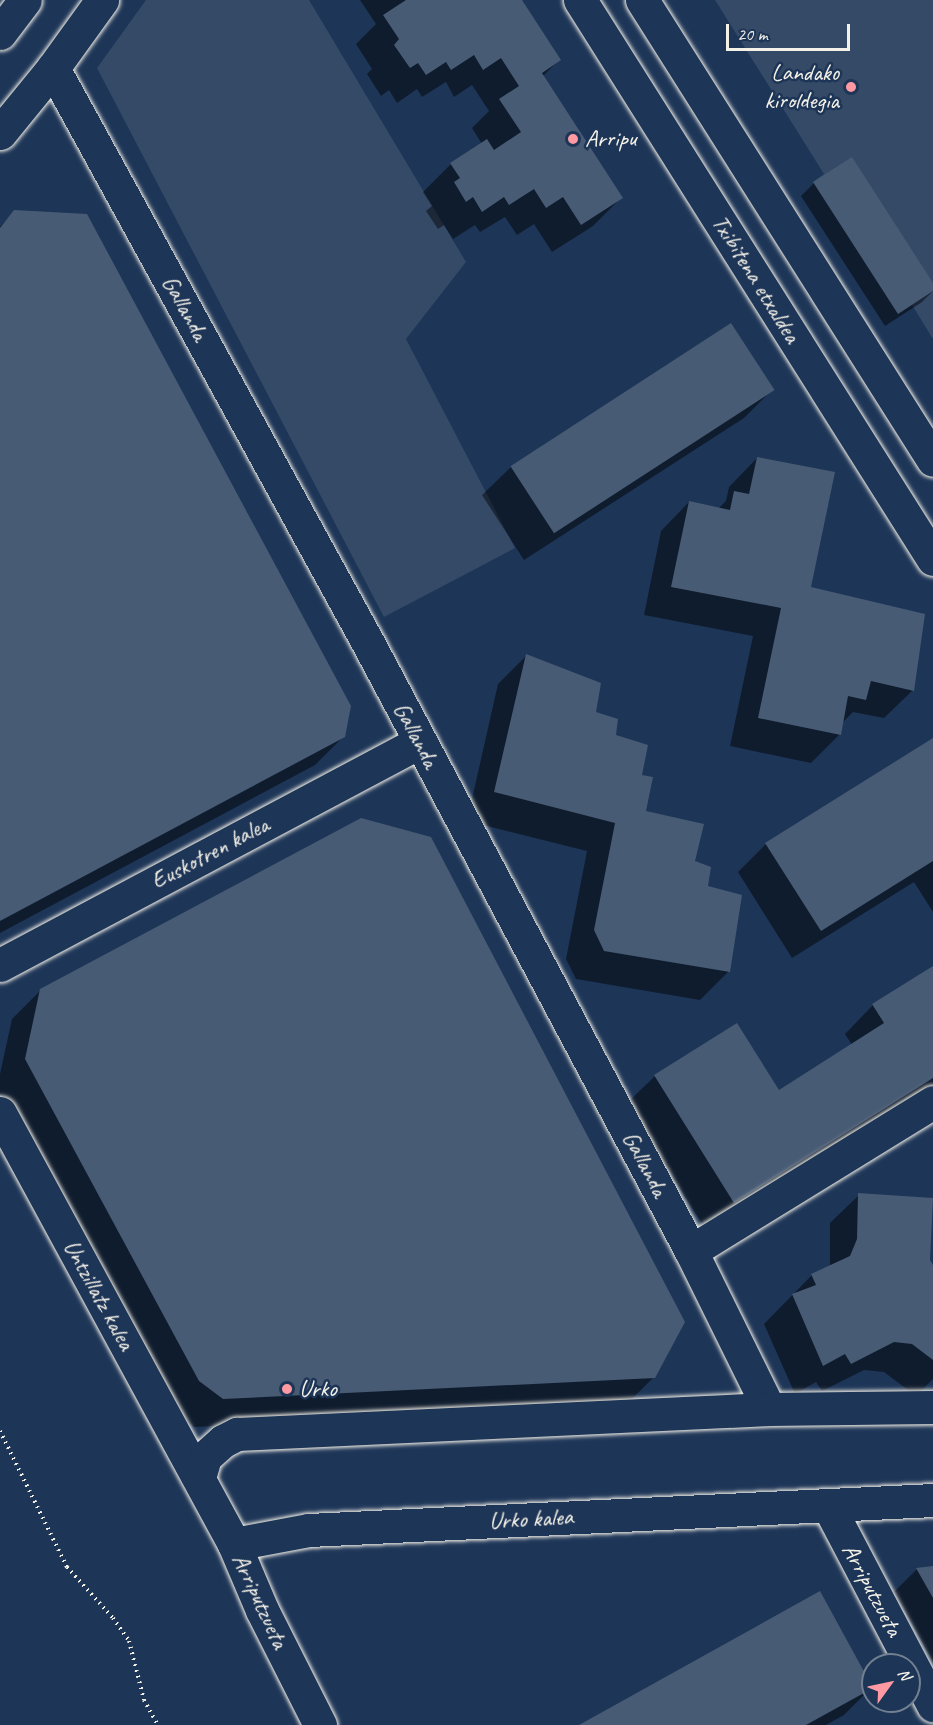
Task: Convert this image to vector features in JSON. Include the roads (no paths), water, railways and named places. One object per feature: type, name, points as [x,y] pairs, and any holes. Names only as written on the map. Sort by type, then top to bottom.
[{"type":"street","points":[[0,33],[25,0]]},
{"type":"street","name":"Txibitena etxaldea","points":[[580,0],[933,559]]},
{"type":"street","points":[[642,0],[933,460]]},
{"type":"street","points":[[0,133],[53,68],[98,1]]},
{"type":"street","name":"Gallanda","points":[[53,68],[350,610],[691,1251],[769,1409]]},
{"type":"street","name":"Euskotren kalea","points":[[0,965],[419,742]]},
{"type":"street","points":[[691,1251],[933,1102]]},
{"type":"street","name":"Untzillatz kalea","points":[[0,1113],[199,1478]]},
{"type":"street","points":[[199,1478],[205,1457],[223,1441],[237,1434],[769,1409],[933,1407]]},
{"type":"street","name":"Arriputzueta","points":[[199,1478],[234,1544],[262,1610],[320,1725]]},
{"type":"street","name":"Urko kalea","points":[[234,1544],[309,1530],[740,1509],[829,1507],[933,1500]]},
{"type":"street","name":"Arriputzueta","points":[[829,1507],[933,1705]]},
{"type":"place","name":"Landako kiroldegia","points":[[851,87]]},
{"type":"place","name":"Arripu","points":[[573,139]]},
{"type":"place","name":"Urko","points":[[287,1389]]}]
